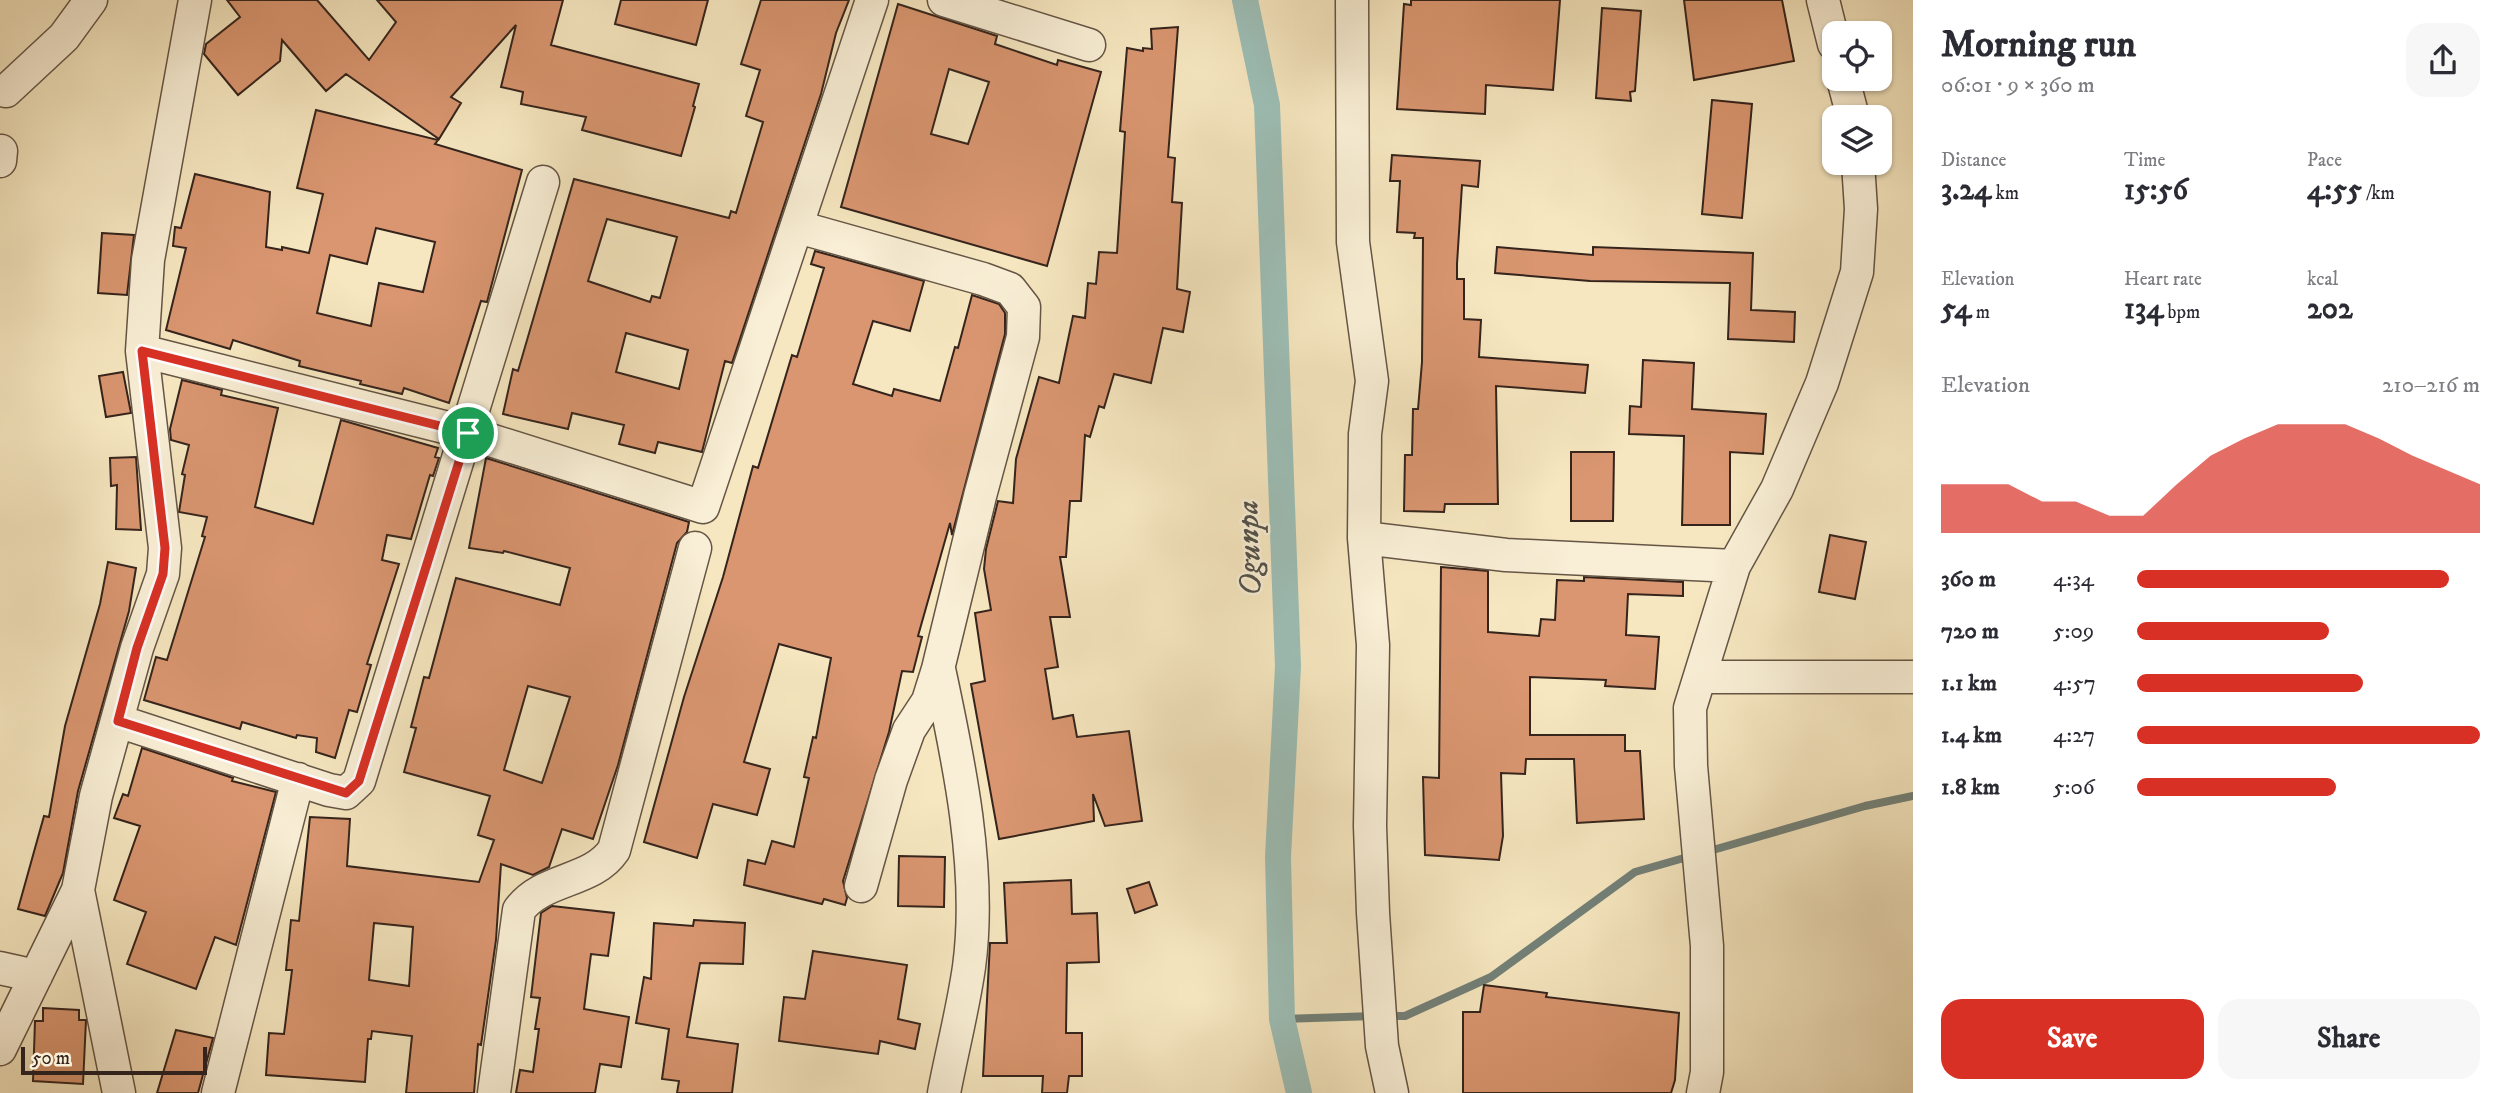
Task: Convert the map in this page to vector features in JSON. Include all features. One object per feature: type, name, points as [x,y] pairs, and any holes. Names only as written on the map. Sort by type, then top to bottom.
[{"type":"street","points":[[6,91],[64,37],[91,0]]},
{"type":"street","points":[[0,1049],[78,890],[96,796],[137,648],[163,574],[165,548],[142,351],[148,260],[195,0]]},
{"type":"street","points":[[142,351],[468,433],[703,507],[872,0]]},
{"type":"street","points":[[944,0],[1089,45]]},
{"type":"street","points":[[1352,0],[1353,242],[1372,381],[1365,434],[1364,538],[1373,645],[1370,826],[1373,913],[1382,1046],[1392,1093]]},
{"type":"street","points":[[1823,0],[1828,21]]},
{"type":"street","points":[[0,161],[1,150]]},
{"type":"street","points":[[1709,1086],[1707,946],[1691,766],[1689,708],[1734,566],[1777,489],[1822,383],[1857,272],[1861,209],[1859,175]]},
{"type":"street","points":[[118,721],[346,793],[359,781],[543,182]]},
{"type":"street","points":[[798,227],[983,279],[1010,289],[1024,307],[1023,337],[980,496],[938,668],[928,701],[909,730],[891,780],[861,886]]},
{"type":"street","points":[[1364,538],[1506,555],[1734,566]]},
{"type":"street","points":[[494,1093],[519,910],[527,899],[550,885],[605,864],[614,850],[695,548]]},
{"type":"street","points":[[938,668],[958,757],[972,915],[969,966],[944,1093]]},
{"type":"street","points":[[1700,677],[1913,677]]},
{"type":"street","points":[[218,1093],[298,779]]},
{"type":"street","points":[[78,890],[119,1093]]},
{"type":"street","points":[[0,968],[36,976]]},
{"type":"building","points":[[227,0],[317,0],[369,60],[396,22],[377,0],[563,0],[551,45],[699,84],[693,106],[695,107],[681,156],[582,130],[586,117],[521,104],[523,92],[501,87],[516,25],[451,97],[461,103],[439,139],[346,74],[326,91],[282,40],[280,61],[238,95],[204,54],[206,44],[240,17]]},
{"type":"building","points":[[621,0],[708,0],[696,45],[615,24]]},
{"type":"building","points":[[761,0],[849,0],[836,33],[821,94],[732,363],[725,361],[702,452],[658,442],[655,453],[619,444],[624,425],[572,413],[568,429],[503,414],[513,369],[518,371],[574,179],[729,218],[731,211],[736,213],[763,122],[746,116],[760,70],[741,64]],"holes":[[[607,219],[677,237],[660,298],[652,296],[650,302],[588,281]],[[626,333],[688,350],[679,389],[616,372]]]},
{"type":"building","points":[[1411,0],[1560,0],[1553,90],[1486,85],[1485,114],[1397,109],[1404,4],[1411,5]]},
{"type":"building","points":[[1684,0],[1782,0],[1794,61],[1694,80]]},
{"type":"building","points":[[898,4],[997,36],[995,44],[1057,65],[1058,60],[1101,72],[1047,266],[841,207]],"holes":[[[949,69],[989,82],[968,144],[931,134]]]},
{"type":"building","points":[[1602,8],[1641,11],[1635,91],[1630,92],[1631,101],[1596,98]]},
{"type":"building","points":[[1178,27],[1168,157],[1175,158],[1172,202],[1182,203],[1177,289],[1190,292],[1183,332],[1163,328],[1151,383],[1114,374],[1104,408],[1099,406],[1090,437],[1085,435],[1081,501],[1070,501],[1066,557],[1060,557],[1070,617],[1050,617],[1058,667],[1045,669],[1053,719],[1073,715],[1077,737],[1129,731],[1142,821],[1105,826],[1093,794],[1094,821],[999,839],[971,684],[985,681],[975,613],[991,610],[984,569],[986,549],[998,501],[1013,503],[1016,459],[1039,377],[1059,383],[1073,316],[1085,318],[1088,283],[1096,284],[1099,252],[1117,253],[1125,132],[1120,131],[1127,48],[1143,51],[1143,48],[1152,49],[1151,29]]},
{"type":"building","points":[[1712,100],[1752,104],[1742,218],[1702,214]]},
{"type":"building","points":[[316,110],[438,140],[435,144],[522,170],[487,302],[481,301],[449,403],[404,388],[402,394],[360,384],[361,381],[299,366],[300,361],[233,340],[230,349],[166,330],[186,248],[173,246],[175,227],[181,228],[195,174],[270,192],[266,247],[282,250],[282,247],[309,253],[323,194],[297,188]],"holes":[[[376,228],[435,242],[423,292],[379,283],[371,326],[317,313],[330,255],[367,264]]]},
{"type":"building","points":[[1392,155],[1480,161],[1478,187],[1462,185],[1457,264],[1457,279],[1464,279],[1464,319],[1481,320],[1479,357],[1588,365],[1585,393],[1496,386],[1498,504],[1445,504],[1444,512],[1404,511],[1405,455],[1412,455],[1413,409],[1418,409],[1422,362],[1423,238],[1414,238],[1415,233],[1397,232],[1400,181],[1390,181]]},
{"type":"building","points":[[102,233],[134,235],[127,295],[98,293]]},
{"type":"building","points":[[1497,247],[1593,255],[1593,247],[1753,253],[1751,310],[1795,312],[1794,342],[1728,339],[1730,283],[1590,281],[1495,273]]},
{"type":"building","points":[[815,251],[924,281],[910,331],[873,321],[853,384],[892,396],[894,389],[940,401],[972,295],[999,304],[1005,313],[1005,334],[952,535],[950,523],[918,636],[922,637],[913,672],[902,671],[889,732],[843,881],[847,898],[845,905],[824,899],[822,904],[744,885],[748,860],[765,864],[772,841],[794,847],[809,778],[804,777],[813,737],[816,738],[831,658],[779,644],[744,762],[770,769],[757,815],[713,804],[697,858],[644,842],[753,466],[758,468],[792,355],[797,357],[824,268],[811,264]]},
{"type":"building","points":[[1643,360],[1694,363],[1692,409],[1766,414],[1763,454],[1730,452],[1730,525],[1682,525],[1684,436],[1629,434],[1630,406],[1641,407]]},
{"type":"building","points":[[123,372],[131,413],[106,417],[99,376]]},
{"type":"building","points":[[182,380],[222,390],[221,395],[278,408],[255,507],[313,524],[341,420],[438,448],[435,457],[439,458],[433,476],[430,475],[411,539],[387,535],[382,560],[399,564],[367,664],[371,665],[357,712],[349,710],[335,758],[316,752],[317,738],[297,735],[296,738],[242,722],[240,729],[144,700],[156,657],[167,660],[205,537],[202,536],[207,517],[179,512],[185,475],[182,474],[189,445],[171,440],[170,429]]},
{"type":"building","points":[[1571,452],[1614,452],[1613,521],[1571,521]]},
{"type":"building","points":[[136,457],[141,530],[116,529],[117,485],[111,486],[110,458]]},
{"type":"building","points":[[486,458],[689,522],[687,532],[677,543],[618,765],[593,839],[562,829],[549,867],[533,875],[501,864],[496,940],[481,1045],[478,1044],[474,1093],[406,1093],[412,1036],[372,1031],[371,1039],[368,1039],[365,1082],[266,1075],[269,1033],[284,1034],[292,970],[286,970],[291,920],[299,921],[310,817],[350,819],[347,866],[479,882],[494,840],[478,835],[490,796],[404,772],[416,728],[411,727],[424,677],[429,678],[456,578],[560,605],[570,568],[504,551],[469,548]],"holes":[[[528,686],[570,697],[542,783],[504,770]],[[374,923],[413,927],[409,986],[369,980]]]},
{"type":"building","points":[[1830,535],[1866,542],[1855,599],[1819,592]]},
{"type":"building","points":[[108,562],[136,568],[129,611],[78,791],[63,873],[45,916],[18,909],[44,816],[49,817],[65,726],[100,604]]},
{"type":"building","points":[[1441,567],[1488,571],[1488,632],[1539,636],[1541,619],[1555,620],[1557,580],[1584,581],[1584,577],[1683,582],[1683,596],[1628,594],[1626,635],[1659,637],[1655,689],[1605,686],[1606,680],[1530,677],[1530,735],[1625,735],[1625,751],[1640,751],[1644,819],[1577,823],[1574,759],[1526,759],[1525,774],[1501,773],[1503,836],[1499,860],[1425,855],[1423,777],[1439,778]]},
{"type":"building","points":[[142,748],[233,778],[232,781],[276,792],[236,945],[215,937],[196,989],[127,964],[146,912],[114,900],[140,826],[114,818],[123,794],[128,796]]},
{"type":"building","points":[[899,856],[945,857],[944,907],[898,906]]},
{"type":"building","points":[[1071,880],[1072,914],[1097,913],[1099,962],[1067,963],[1066,1033],[1082,1033],[1082,1076],[1069,1076],[1067,1093],[1042,1093],[1043,1076],[983,1076],[990,943],[1007,943],[1004,883]]},
{"type":"building","points":[[1149,882],[1157,905],[1135,913],[1127,889]]},
{"type":"building","points":[[552,906],[614,913],[608,956],[591,954],[584,1009],[629,1017],[621,1067],[600,1064],[595,1093],[516,1093],[520,1070],[533,1072],[540,998],[531,997],[541,913]]},
{"type":"building","points":[[694,920],[745,923],[743,964],[700,963],[687,1037],[738,1044],[732,1093],[677,1093],[679,1081],[662,1079],[669,1029],[636,1023],[644,977],[651,979],[654,923],[693,926]]},
{"type":"building","points":[[813,951],[907,965],[898,1019],[920,1024],[915,1049],[880,1041],[878,1054],[779,1041],[784,997],[805,999]]},
{"type":"building","points":[[1484,985],[1547,993],[1546,997],[1679,1013],[1675,1080],[1671,1093],[1463,1093],[1463,1012],[1480,1012]]},
{"type":"building","points":[[43,1008],[79,1010],[79,1020],[86,1020],[83,1084],[33,1081],[35,1021],[43,1021]]},
{"type":"building","points":[[176,1030],[213,1038],[198,1093],[157,1093]]},
{"type":"waterway","name":"Ogunpa","points":[[1245,0],[1267,105],[1288,666],[1278,857],[1282,1019],[1299,1093]]},
{"type":"waterway","points":[[1706,852],[1865,806],[1913,796]]},
{"type":"waterway","points":[[1388,1016],[1405,1016],[1491,977],[1635,872],[1691,856]]},
{"type":"waterway","points":[[1282,1019],[1375,1016]]},
{"type":"route","points":[[142,351],[468,433],[359,781],[346,793],[329,790],[118,721],[137,648],[163,574],[165,548],[142,351]]}]
